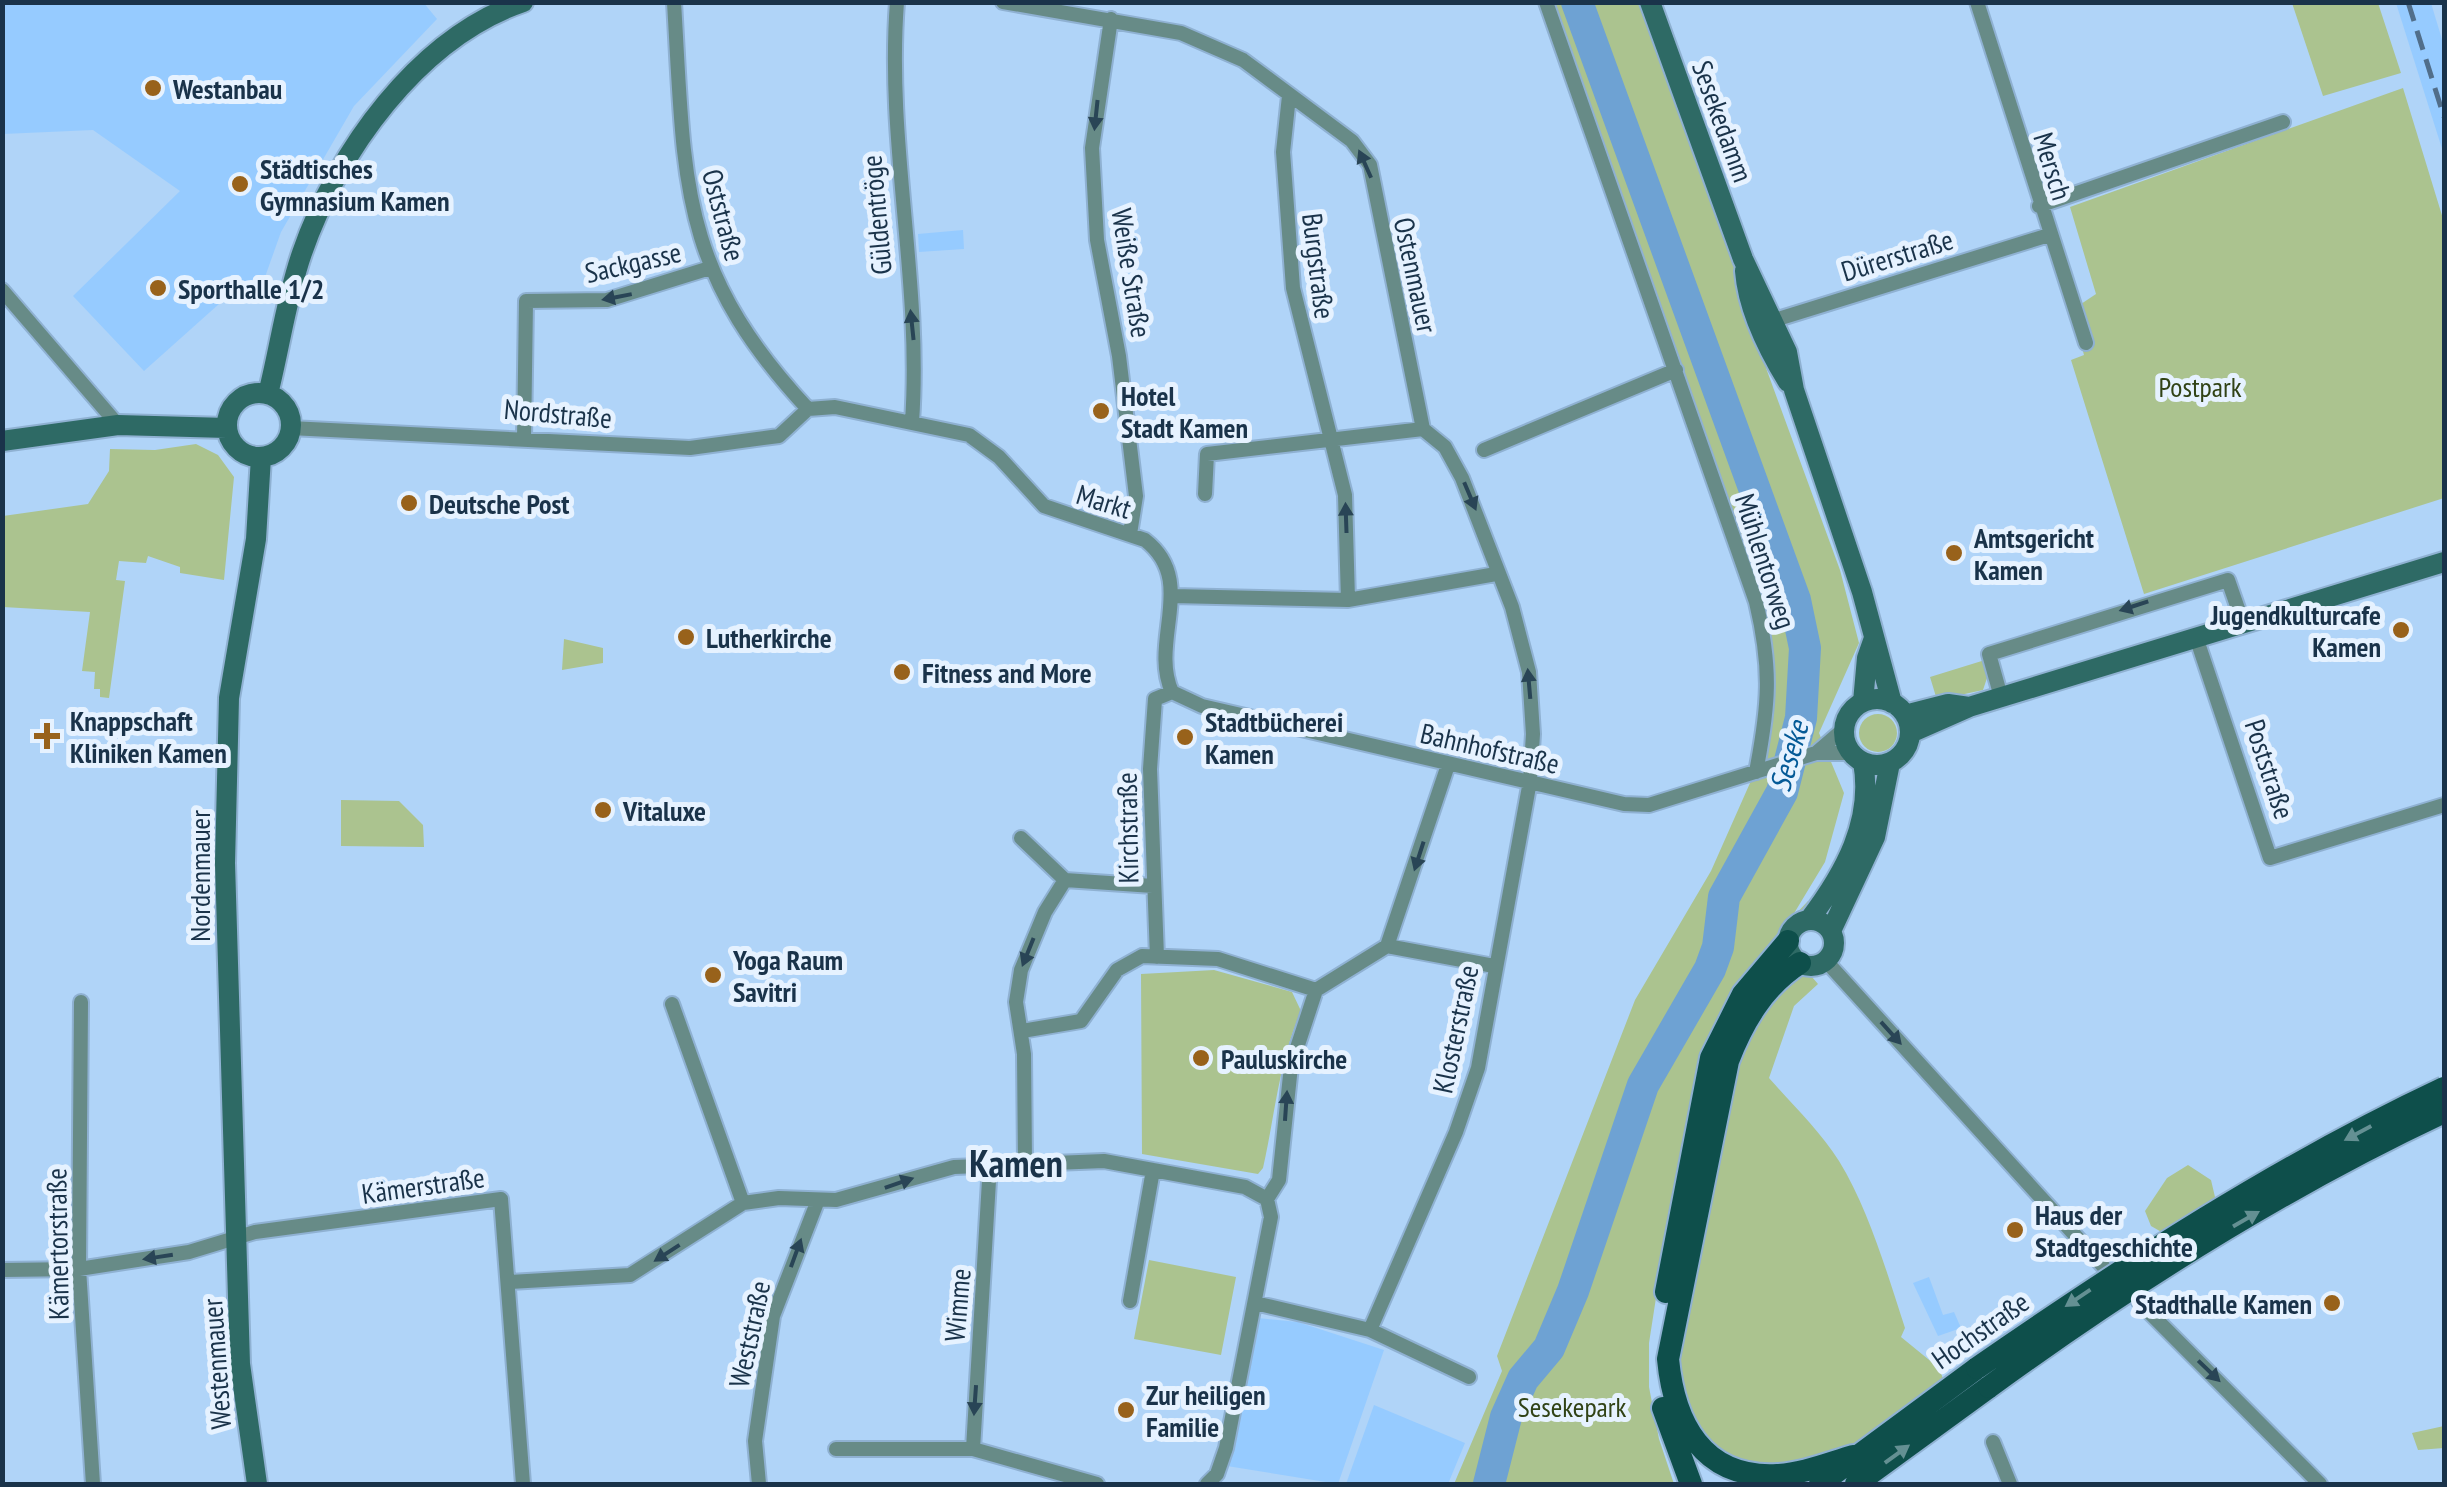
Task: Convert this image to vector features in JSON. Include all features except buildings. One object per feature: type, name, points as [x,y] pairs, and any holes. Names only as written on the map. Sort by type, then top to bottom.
[{"type":"main road","points":[[1691,1484],[1666,1424],[1658,1383],[1659,1336],[1677,1229],[1711,1058],[1722,1028],[1743,994],[1788,941]]},
{"type":"main road","points":[[1800,963],[1760,999],[1739,1033],[1728,1062],[1668,1358],[1672,1402],[1683,1425],[1710,1458],[1745,1471],[1776,1475],[1854,1456]]},
{"type":"main road","name":"Hochstraße","points":[[1856,1484],[1932,1415],[2112,1276],[2334,1146],[2444,1088]]},
{"type":"main road","name":"Hochstraße","points":[[1820,1484],[1854,1456],[1932,1415],[2209,1240],[2444,1112]]},
{"type":"street","points":[[268,394],[301,257],[342,167],[372,123],[420,70],[474,26],[523,2]]},
{"type":"street","name":"Oststraße","points":[[674,2],[684,175],[710,268],[748,340],[808,409]]},
{"type":"street","name":"Güldentröge","points":[[896,2],[894,132],[916,366],[912,422]]},
{"type":"street","name":"Ostenmauer","points":[[1004,2],[1181,34],[1243,60],[1352,140],[1370,165],[1424,430],[1445,447],[1462,478],[1512,607],[1529,672],[1530,782]]},
{"type":"street","name":"Mühlentorweg","points":[[1546,2],[1756,602],[1769,655],[1769,693],[1756,772]]},
{"type":"street","name":"Sesekedamm","points":[[1650,2],[1744,259],[1747,296],[1767,322],[1772,356],[1794,390],[1903,717]]},
{"type":"street","name":"Mersch","points":[[1977,2],[2039,206],[2086,343]]},
{"type":"street","name":"Weiße Straße","points":[[1111,19],[1092,148],[1098,240],[1136,496],[1130,534]]},
{"type":"street","name":"Burgstraße","points":[[1289,96],[1284,152],[1286,217],[1305,349],[1345,496],[1348,600]]},
{"type":"street","points":[[2039,206],[2283,122]]},
{"type":"street","name":"Dürerstraße","points":[[1767,322],[2049,234]]},
{"type":"street","name":"Sackgasse","points":[[524,440],[526,301],[607,300],[710,268]]},
{"type":"street","points":[[2,290],[118,424]]},
{"type":"street","points":[[1484,450],[1676,370]]},
{"type":"street","points":[[268,394],[285,408],[290,428],[282,446],[261,457],[235,446],[227,428],[238,400],[268,394]]},
{"type":"street","name":"Markt","points":[[808,409],[835,407],[912,422],[982,442],[1034,498],[1060,514],[1130,534],[1158,550],[1172,579],[1166,659],[1172,692]]},
{"type":"street","name":"Nordstraße","points":[[290,428],[614,446],[723,446],[779,436],[808,409]]},
{"type":"street","points":[[2,442],[118,424],[227,428]]},
{"type":"street","points":[[1205,494],[1207,454],[1424,430]]},
{"type":"street","name":"Nordenmauer","points":[[236,1238],[226,806],[230,698],[256,539],[261,457]]},
{"type":"street","points":[[1863,702],[1903,717],[1969,707],[2441,561]]},
{"type":"street","points":[[1173,596],[1348,600],[1496,574]]},
{"type":"street","points":[[2000,698],[1989,654],[2228,580],[2242,623]]},
{"type":"street","name":"Sesekedamm","points":[[1844,728],[1863,702],[1867,658],[1874,638]]},
{"type":"street","name":"Poststraße","points":[[2196,638],[2270,858],[2444,805]]},
{"type":"street","name":"Bahnhofstraße","points":[[1172,692],[1202,706],[1639,806],[1816,754],[1858,758]]},
{"type":"street","name":"Kirchstraße","points":[[1157,957],[1150,769],[1155,699],[1172,692]]},
{"type":"street","points":[[1844,728],[1858,758],[1866,803],[1858,835],[1828,895],[1809,920],[1795,926],[1788,941],[1791,954],[1800,963],[1814,966],[1826,961],[1834,944],[1831,931],[1875,836],[1890,762],[1905,750],[1903,717]]},
{"type":"street","name":"Bahnhofstraße","points":[[1816,754],[1844,728]]},
{"type":"street","points":[[1858,758],[1890,762]]},
{"type":"street","points":[[1207,1484],[1216,1474],[1226,1448],[1270,1217],[1267,1200],[1279,1180],[1291,1066],[1316,990],[1387,946],[1448,764]]},
{"type":"street","name":"Klosterstraße","points":[[1370,1330],[1456,1132],[1478,1068],[1530,782]]},
{"type":"street","points":[[1021,838],[1065,880],[1152,886]]},
{"type":"street","points":[[1025,1162],[1022,1031],[1016,1002],[1021,970],[1045,912],[1065,880]]},
{"type":"street","points":[[1809,920],[1831,931]]},
{"type":"street","points":[[1387,946],[1494,966]]},
{"type":"street","points":[[1022,1031],[1072,1026],[1080,1021],[1117,970],[1142,956],[1218,960],[1316,990]]},
{"type":"street","points":[[1826,961],[2103,1266]]},
{"type":"street","name":"Kämertorstraße","points":[[81,1002],[79,1270],[93,1484]]},
{"type":"street","points":[[672,1004],[743,1203]]},
{"type":"street","points":[[524,1484],[510,1282],[640,1271],[743,1203],[871,1193],[928,1173],[985,1164],[1120,1163],[1245,1186],[1267,1200]]},
{"type":"street","name":"Wimme","points":[[972,1449],[985,1164]]},
{"type":"street","points":[[1130,1301],[1153,1170]]},
{"type":"street","name":"Kämerstraße","points":[[2,1270],[79,1270],[189,1252],[236,1238],[502,1199],[510,1282]]},
{"type":"street","name":"Weststraße","points":[[759,1484],[755,1441],[773,1316],[818,1200]]},
{"type":"street","name":"Westenmauer","points":[[236,1238],[240,1364],[257,1484]]},
{"type":"street","points":[[1254,1302],[1370,1330],[1470,1377]]},
{"type":"street","points":[[2139,1302],[2320,1484]]},
{"type":"street","points":[[1993,1442],[2010,1484]]},
{"type":"street","points":[[836,1449],[972,1449],[1098,1484]]},
{"type":"shaded area","name":"Städtisches Gymnasium Kamen","points":[[423,2],[437,19],[354,106],[281,232],[265,277],[238,287],[144,371],[73,296],[180,191],[93,130],[3,134],[3,3]]},
{"type":"shaded area","points":[[2396,3],[2431,3],[2444,46],[2444,155]]},
{"type":"shaded area","points":[[963,230],[964,249],[919,252],[918,234]]},
{"type":"shaded area","points":[[1929,1277],[1943,1315],[1954,1312],[1961,1328],[1938,1336],[1913,1283]]},
{"type":"shaded area","points":[[1258,1318],[1298,1322],[1384,1350],[1338,1484],[1227,1466]]},
{"type":"shaded area","points":[[1374,1405],[1465,1443],[1448,1484],[1346,1484]]},
{"type":"green space","name":"Sesekepark","points":[[1547,3],[1647,3],[1769,357],[1766,368],[1840,570],[1859,643],[1819,733],[1844,793],[1825,862],[1790,920],[1808,901],[1815,901],[1793,921],[1780,940],[1660,1272],[1649,1343],[1649,1387],[1659,1439],[1674,1484],[1454,1484],[1502,1371],[1497,1356],[1635,1000],[1711,871],[1758,765],[1769,655]]},
{"type":"green space","points":[[2292,3],[2378,3],[2401,73],[2323,96]]},
{"type":"green space","name":"Postpark","points":[[2403,88],[2444,222],[2444,498],[2144,594],[2071,360],[2084,355],[2072,310],[2096,294],[2070,207]]},
{"type":"green space","points":[[196,444],[218,455],[234,477],[224,580],[180,573],[180,567],[148,556],[146,563],[119,561],[116,580],[125,581],[109,698],[100,697],[100,689],[94,689],[95,672],[82,671],[90,612],[3,607],[3,516],[88,504],[109,471],[110,449],[155,450]]},
{"type":"green space","points":[[564,639],[603,648],[603,663],[562,670]]},
{"type":"green space","points":[[1985,660],[1989,672],[1983,690],[1937,700],[1930,677]]},
{"type":"green space","points":[[1878,714],[1891,720],[1897,733],[1891,746],[1878,752],[1865,746],[1859,733],[1865,720]]},
{"type":"green space","points":[[341,800],[399,801],[423,825],[424,847],[341,846]]},
{"type":"green space","points":[[1800,963],[1818,984],[1794,1006],[1769,1078],[1839,1161],[1876,1242],[1905,1328],[1901,1337],[1939,1368],[1947,1389],[1853,1456],[1776,1475],[1710,1458],[1672,1401],[1728,1061]]},
{"type":"green space","points":[[1214,970],[1292,992],[1301,1011],[1287,1049],[1263,1168],[1258,1174],[1142,1154],[1141,974]]},
{"type":"green space","points":[[2188,1165],[2211,1180],[2215,1197],[2207,1212],[2165,1234],[2151,1226],[2145,1211],[2167,1178]]},
{"type":"green space","points":[[1149,1260],[1236,1277],[1221,1355],[1134,1339]]},
{"type":"green space","points":[[2444,1426],[2444,1448],[2418,1450],[2412,1433]]},
{"type":"waterway","name":"Seseke","points":[[1489,1484],[1506,1417],[1523,1379],[1549,1348],[1573,1291],[1643,1085],[1710,969],[1718,947],[1724,897],[1782,792],[1801,718],[1805,648],[1795,600],[1577,2]]},
{"type":"railway","points":[[2408,2],[2444,117]]},
{"type":"place","name":"Westanbau","points":[[153,88]]},
{"type":"place","name":"Städtisches Gymnasium Kamen","points":[[240,184]]},
{"type":"place","name":"Sporthalle 1/2","points":[[158,288]]},
{"type":"place","name":"Hotel Stadt Kamen","points":[[1101,411]]},
{"type":"place","name":"Deutsche Post","points":[[409,503]]},
{"type":"place","name":"Amtsgericht Kamen","points":[[1954,553]]},
{"type":"place","name":"Jugendkulturcafe Kamen","points":[[2401,630]]},
{"type":"place","name":"Lutherkirche","points":[[686,637]]},
{"type":"place","name":"Fitness and More","points":[[902,672]]},
{"type":"place","name":"Knappschaft Kliniken Kamen","points":[[47,736]]},
{"type":"place","name":"Stadtbücherei Kamen","points":[[1185,737]]},
{"type":"place","name":"Vitaluxe","points":[[603,810]]},
{"type":"place","name":"Yoga Raum Savitri","points":[[713,975]]},
{"type":"place","name":"Pauluskirche","points":[[1201,1058]]},
{"type":"place","name":"Haus der Stadtgeschichte","points":[[2015,1230]]},
{"type":"place","name":"Stadthalle Kamen","points":[[2332,1303]]},
{"type":"place","name":"Zur heiligen Familie","points":[[1126,1410]]},
{"type":"district","name":"Kamen","points":[[1016,1162]]}]
